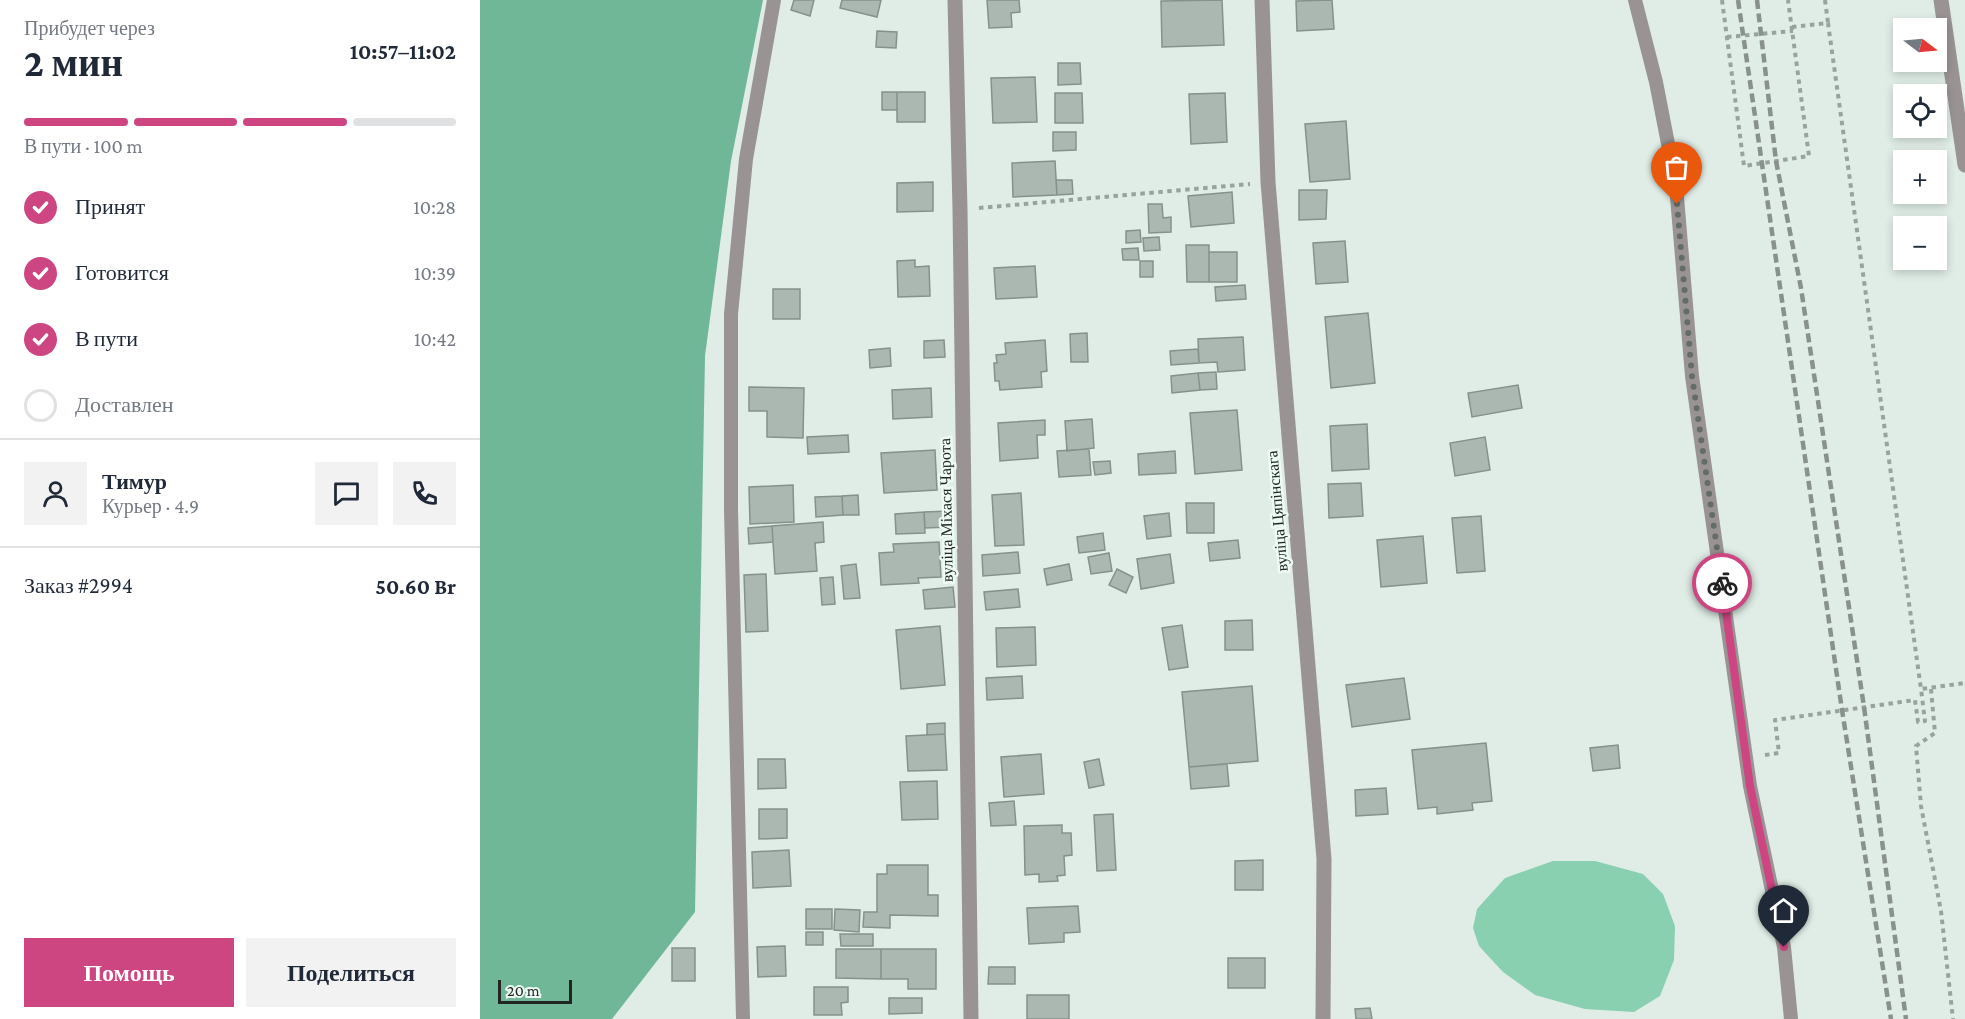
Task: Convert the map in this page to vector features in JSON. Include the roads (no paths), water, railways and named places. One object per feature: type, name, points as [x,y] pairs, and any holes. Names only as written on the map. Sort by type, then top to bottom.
[{"type":"street","name":"вуліца Міхася Чарота","points":[[955,0],[971,1019]]},
{"type":"street","name":"вуліца Цяпінскага","points":[[1262,0],[1268,182],[1324,858],[1323,1019]]},
{"type":"street","points":[[1941,0],[1965,165]]},
{"type":"lane","points":[[743,1019],[731,510],[731,314],[746,159],[774,0]]},
{"type":"lane","points":[[1635,0],[1656,82],[1676,185],[1692,376],[1750,786],[1784,947],[1791,1019]]},
{"type":"railway","points":[[1738,0],[1842,710],[1891,1019]]},
{"type":"railway","points":[[1757,0],[1776,161],[1801,288],[1864,707],[1906,1019]]}]
